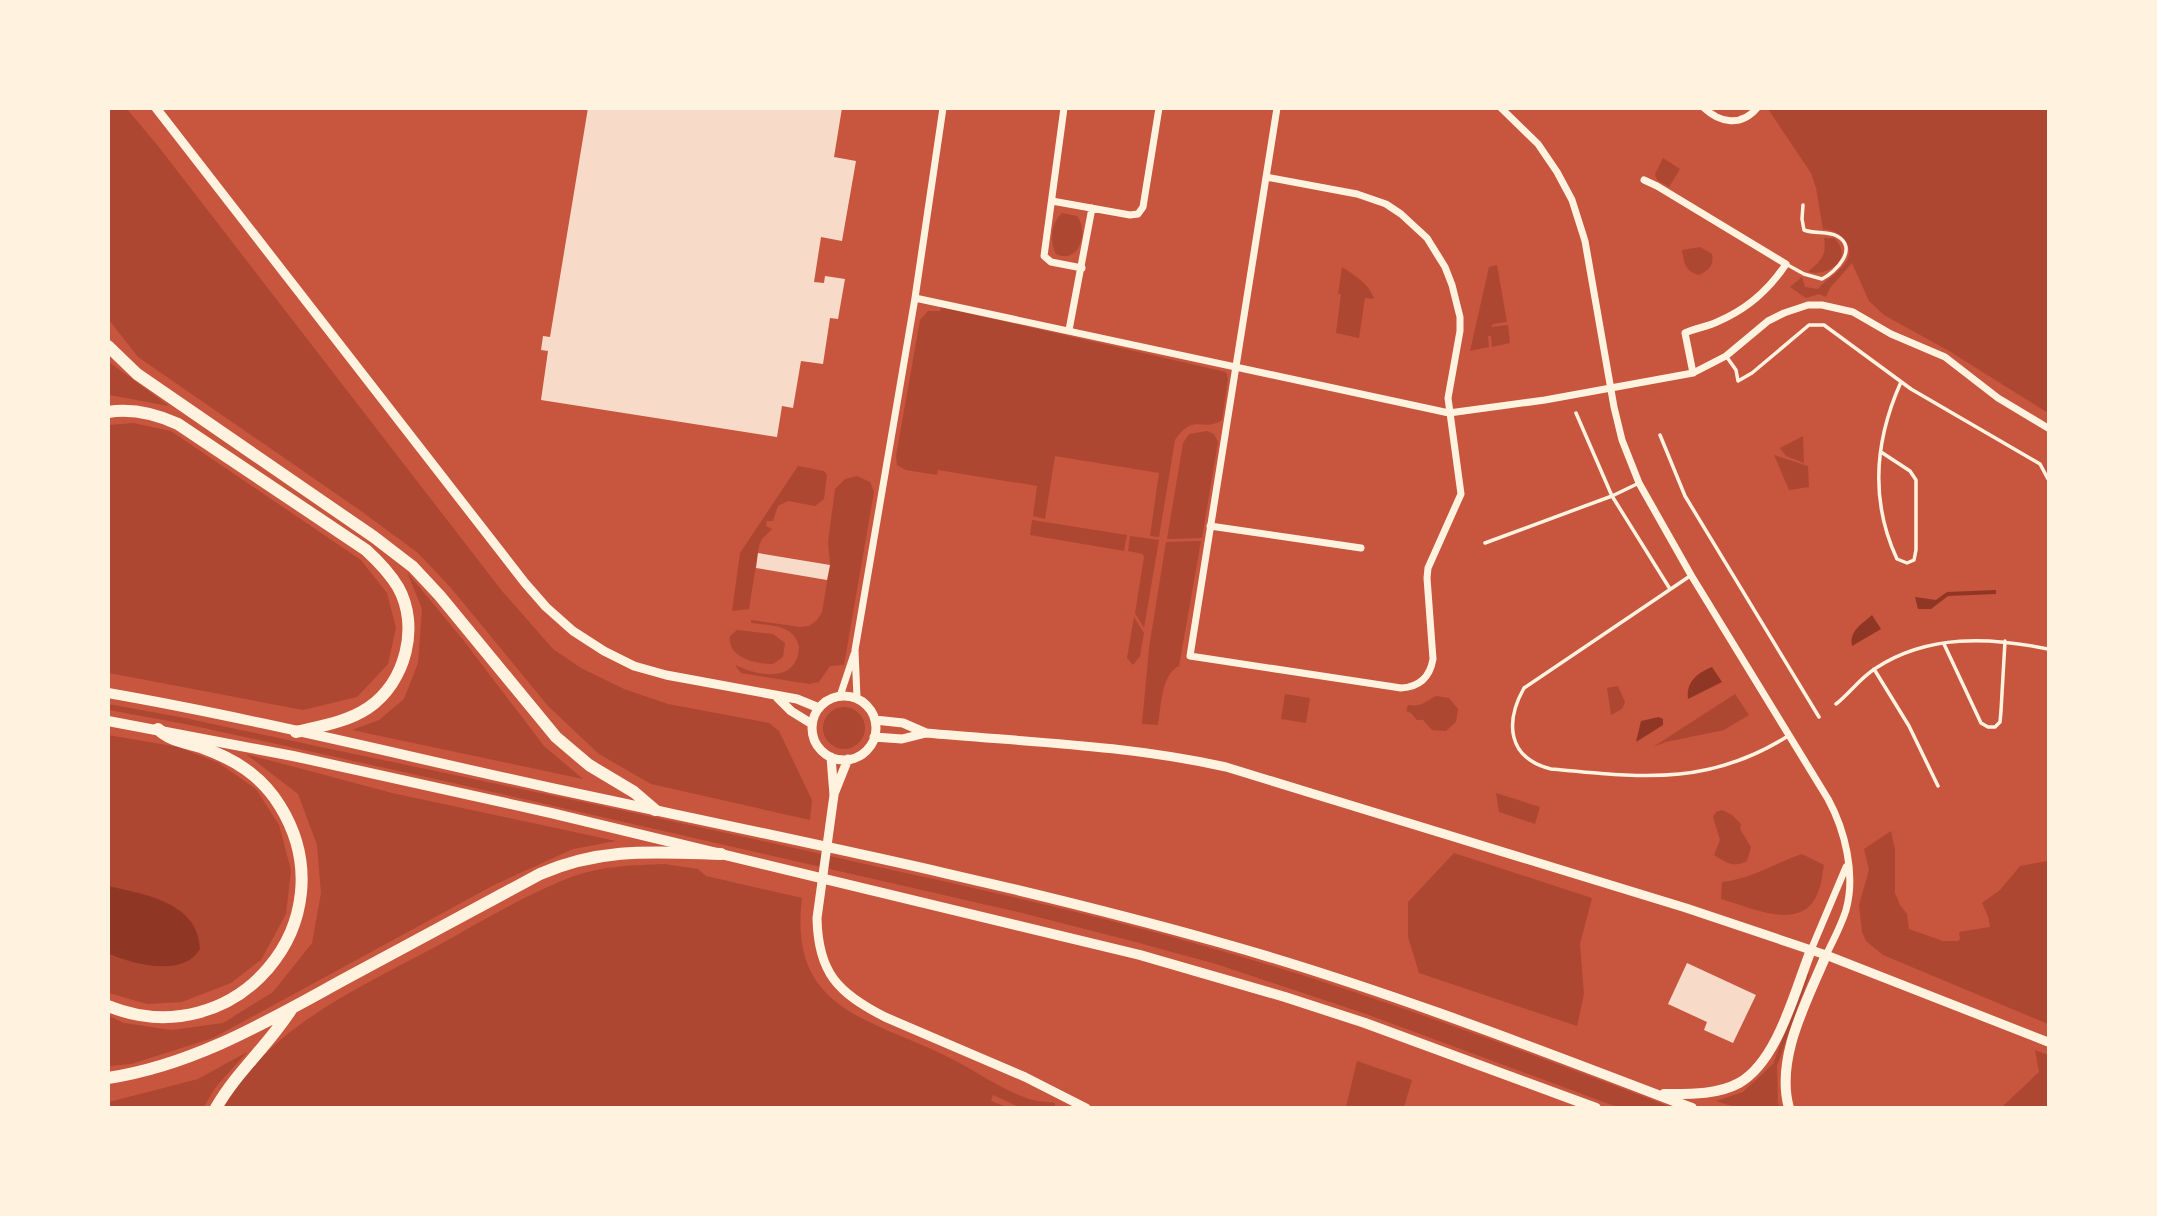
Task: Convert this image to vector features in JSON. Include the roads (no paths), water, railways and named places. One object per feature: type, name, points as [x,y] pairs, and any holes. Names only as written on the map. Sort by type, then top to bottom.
[{"type":"highway","points":[[108,346],[137,374],[374,537],[413,568],[440,596],[556,737],[589,765],[634,792],[655,810]]},
{"type":"highway","points":[[108,412],[122,410],[160,415],[178,424],[366,550],[386,568],[399,588],[406,606],[408,640],[394,681],[383,696],[367,709],[338,722],[296,732]]},
{"type":"highway","points":[[108,1006],[140,1015],[172,1017],[201,1012],[230,1001],[257,982],[284,947],[299,902],[302,878],[299,852],[292,827],[272,794],[255,776],[230,759],[166,737],[158,729]]},
{"type":"highway","points":[[108,1078],[143,1072],[190,1058],[293,1008],[564,863],[624,852],[721,854]]},
{"type":"highway","points":[[216,1108],[239,1075],[278,1031],[293,1008]]},
{"type":"main road","points":[[108,693],[655,810],[1057,900],[1217,941],[1418,1005],[1692,1108]]},
{"type":"main road","points":[[108,721],[158,729],[514,805],[1086,942],[1285,997],[1449,1052],[1595,1108]]},
{"type":"main road","points":[[1654,1093],[1692,1094],[1722,1089],[1740,1082],[1764,1061],[1778,1035],[1811,950]]},
{"type":"main road","points":[[1789,1108],[1784,1077],[1786,1058],[1826,956]]},
{"type":"street","points":[[156,108],[340,348],[546,607],[588,642],[634,666],[666,676],[797,699],[819,708]]},
{"type":"street","points":[[840,696],[855,650],[915,298],[943,108]]},
{"type":"street","points":[[1064,108],[1044,256],[1051,262],[1082,268]]},
{"type":"street","points":[[1052,201],[1130,215],[1141,212],[1159,108]]},
{"type":"street","points":[[1266,177],[1367,197],[1386,204],[1427,238],[1445,267],[1453,288],[1460,317],[1448,392],[1461,494],[1434,550],[1427,578],[1433,659],[1426,677],[1411,688],[1190,656],[1210,526],[1277,108]]},
{"type":"street","points":[[1502,108],[1538,144],[1572,200],[1586,241],[1610,388],[1622,440],[1639,483],[1691,575],[1833,809],[1841,830],[1849,888],[1846,909],[1826,956]]},
{"type":"street","points":[[1704,108],[1713,116],[1730,122],[1747,117],[1757,108]]},
{"type":"street","points":[[1644,180],[1786,264],[1764,292],[1736,312],[1685,333],[1693,373]]},
{"type":"street","points":[[1069,330],[1092,208]]},
{"type":"street","points":[[915,298],[1449,413],[1545,400],[1693,373],[1726,356],[1769,321],[1808,305],[1822,304],[1853,312],[1891,334],[1951,361],[1998,398],[2049,428]]},
{"type":"street","points":[[1210,526],[1361,548]]},
{"type":"street","points":[[855,650],[857,698]]},
{"type":"street","points":[[840,696],[857,698],[868,707],[875,720],[874,737],[864,752],[848,759],[831,757],[816,743],[812,724],[819,708],[825,702],[840,696]]},
{"type":"street","points":[[777,697],[791,711],[812,724]]},
{"type":"street","points":[[875,720],[903,723],[926,733],[1135,751],[1226,767],[1653,898],[1811,950],[2049,1042]]},
{"type":"street","points":[[874,737],[902,739],[926,733]]},
{"type":"street","points":[[831,757],[834,796],[817,918],[822,959],[836,985],[845,994],[885,1017],[1025,1077],[1086,1108]]},
{"type":"street","points":[[834,796],[848,759]]},
{"type":"street","points":[[1811,950],[1847,863]]},
{"type":"lane","points":[[1786,264],[1804,274],[1822,279],[1837,270],[1844,258],[1841,239],[1829,233],[1804,230],[1803,205]]},
{"type":"lane","points":[[1726,356],[1738,381],[1758,369],[1809,325],[1818,324],[1829,328],[1901,382],[2040,464],[2049,479]]},
{"type":"lane","points":[[1881,452],[1910,471],[1916,480],[1916,550],[1914,560],[1906,563],[1897,559],[1887,536],[1881,512],[1878,473],[1881,452],[1889,415],[1901,382]]},
{"type":"lane","points":[[1576,413],[1612,496],[1670,589]]},
{"type":"lane","points":[[1660,435],[1685,496],[1819,717]]},
{"type":"lane","points":[[1485,542],[1612,496],[1639,483]]},
{"type":"lane","points":[[1691,575],[1524,688],[1512,714],[1513,733],[1518,746],[1528,759],[1538,766],[1550,769],[1654,777],[1736,762],[1789,735]]},
{"type":"lane","points":[[1836,704],[1874,669],[1904,653],[1943,643],[1980,640],[2005,641],[2049,649]]},
{"type":"lane","points":[[1943,643],[1981,723],[1995,727],[2000,722],[2005,641]]},
{"type":"lane","points":[[1874,669],[1909,726],[1938,786]]}]
